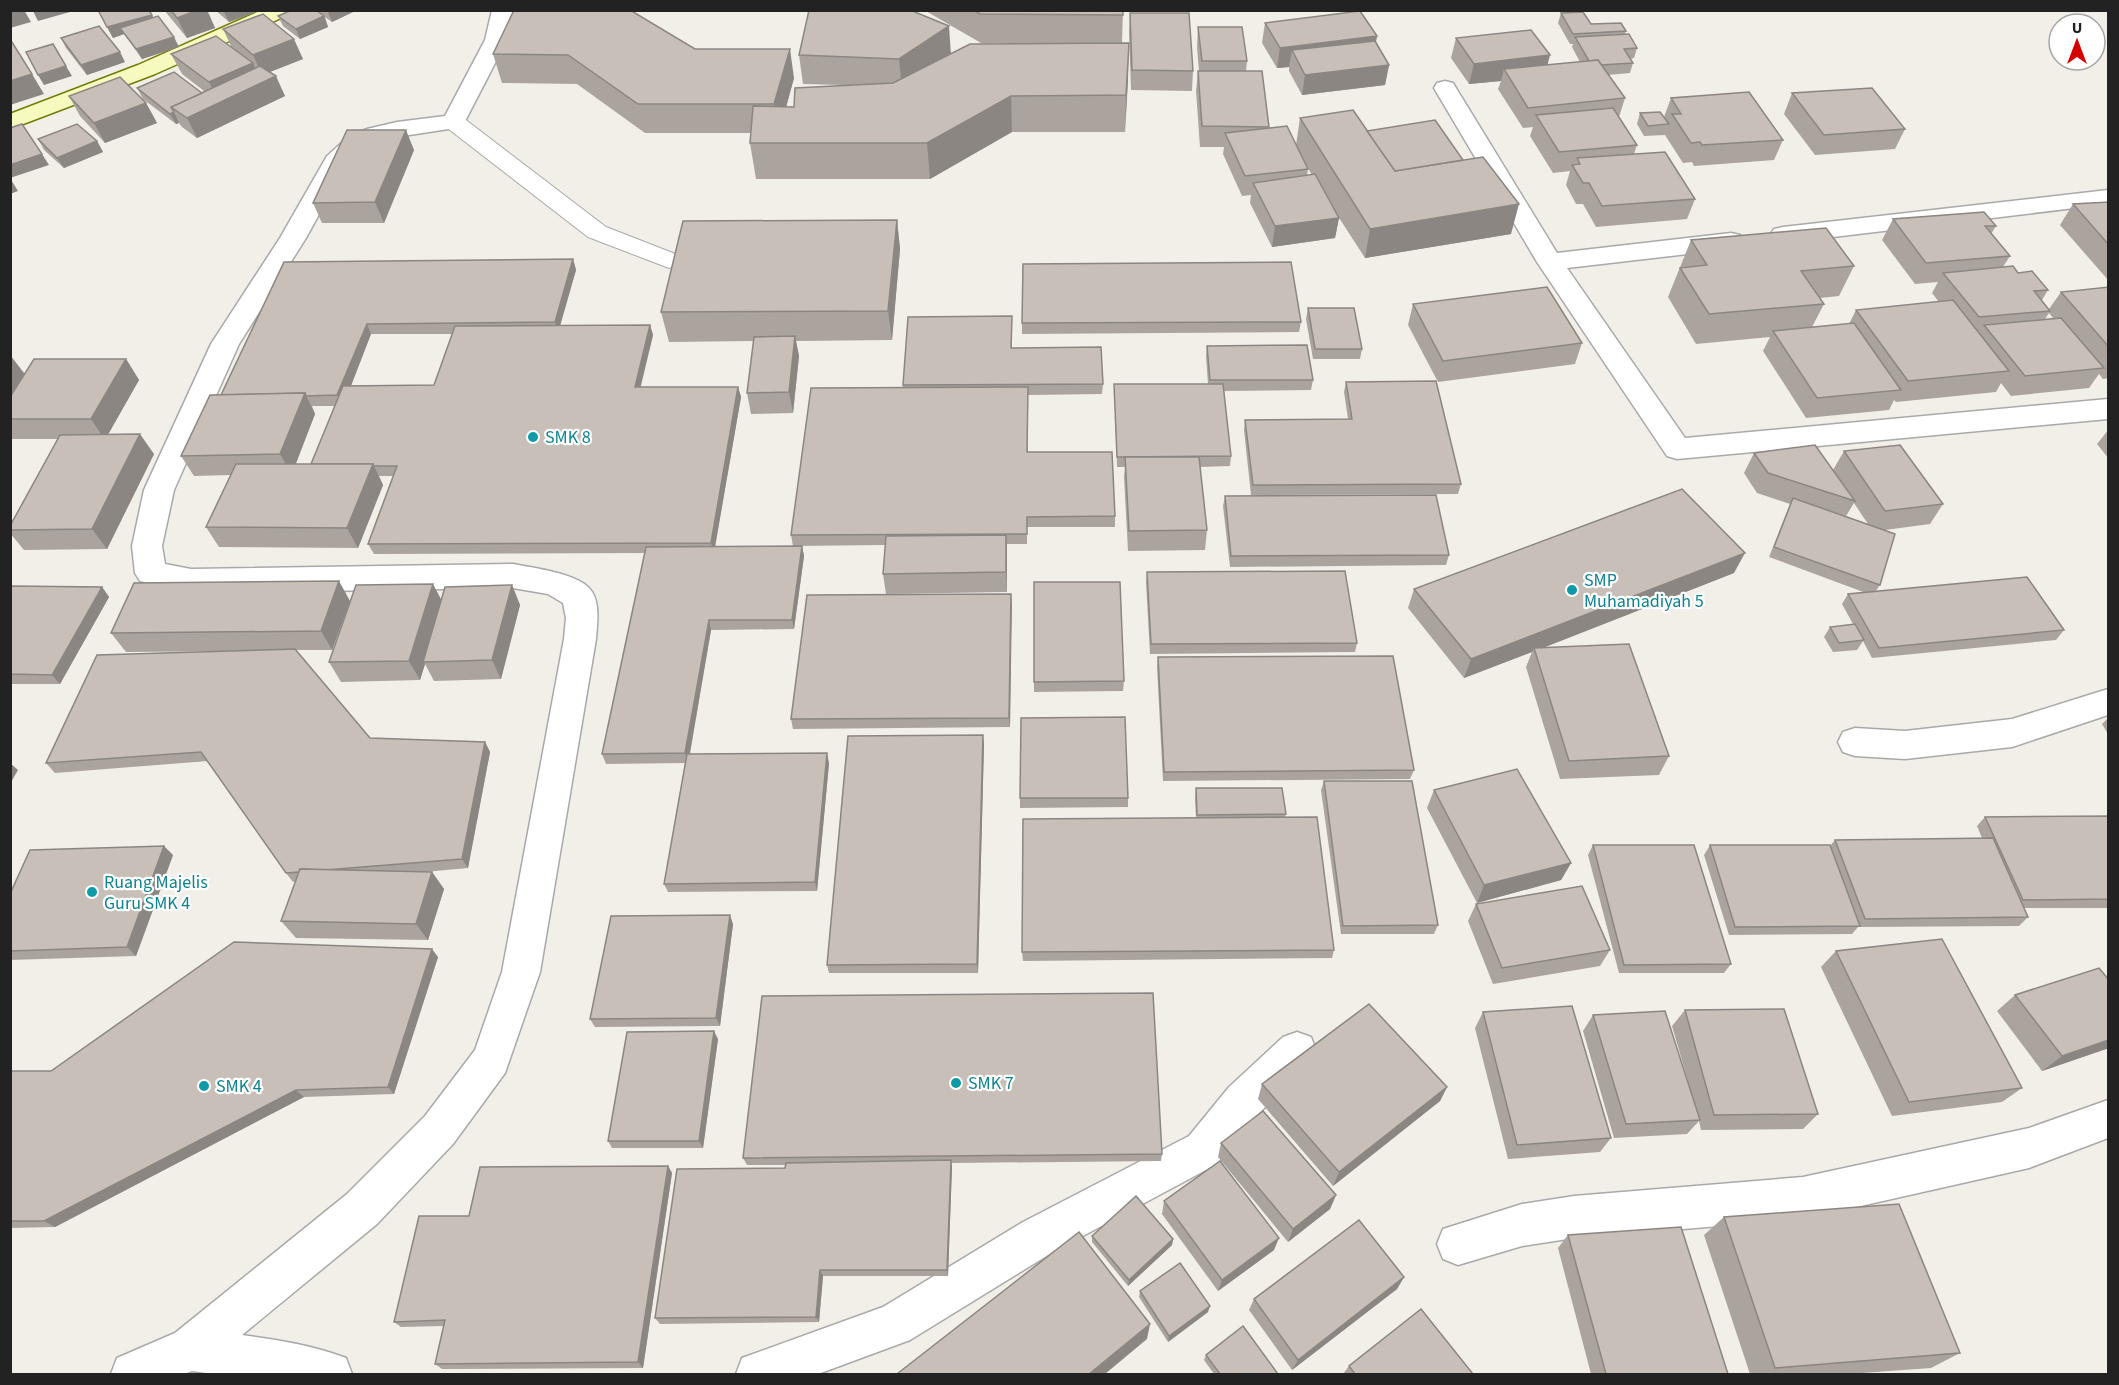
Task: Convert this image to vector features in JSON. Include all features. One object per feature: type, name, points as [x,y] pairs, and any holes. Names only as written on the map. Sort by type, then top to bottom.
[{"type":"street","points":[[10,122],[117,82],[229,35],[280,10]]},
{"type":"street","points":[[133,1374],[191,1349],[362,1209],[439,1130],[491,1060],[521,972],[580,639],[582,618],[578,596],[555,584],[513,576],[191,581],[151,573],[147,546],[159,490],[225,344],[293,238],[339,156],[356,141],[375,134],[454,122],[496,40],[503,10]]},
{"type":"street","points":[[1445,88],[1550,262],[1677,449],[2109,408]]},
{"type":"street","points":[[1550,262],[2109,197]]},
{"type":"street","points":[[1855,742],[1905,745],[2012,733],[2109,702]]},
{"type":"street","points":[[758,1374],[895,1325],[1038,1238],[1203,1149],[1243,1101],[1297,1050]]},
{"type":"street","points":[[1458,1244],[1522,1225],[1574,1217],[1803,1198],[2104,1129]]},
{"type":"street","points":[[191,1349],[296,1365],[330,1374]]},
{"type":"lane","points":[[454,122],[597,232],[669,260]]},
{"type":"building","points":[[98,10],[149,10],[152,15],[107,27]]},
{"type":"building","points":[[171,10],[198,10],[177,18]]},
{"type":"building","points":[[292,10],[316,10],[324,16],[296,29],[278,16]]},
{"type":"building","points":[[514,10],[630,10],[695,49],[790,49],[774,104],[638,104],[568,55],[493,54]]},
{"type":"building","points":[[809,10],[910,10],[949,26],[899,59],[799,55]]},
{"type":"building","points":[[973,10],[1123,10],[1123,15],[980,14]]},
{"type":"building","points":[[1360,11],[1377,36],[1280,48],[1265,23]]},
{"type":"building","points":[[1583,12],[1591,24],[1621,23],[1626,31],[1573,34],[1561,13]]},
{"type":"building","points":[[1130,13],[1189,13],[1193,71],[1132,70]]},
{"type":"building","points":[[263,14],[294,39],[253,55],[223,29]]},
{"type":"building","points":[[158,16],[174,37],[136,49],[120,28]]},
{"type":"building","points":[[99,26],[120,52],[81,65],[61,38]]},
{"type":"building","points":[[1198,27],[1242,27],[1247,61],[1202,61]]},
{"type":"building","points":[[1531,30],[1550,55],[1474,64],[1456,38]]},
{"type":"building","points":[[1629,34],[1637,48],[1624,49],[1633,63],[1601,65],[1598,60],[1589,61],[1575,37]]},
{"type":"building","points":[[216,36],[253,63],[209,82],[171,54]]},
{"type":"building","points":[[10,39],[32,74],[10,81]]},
{"type":"building","points":[[1375,41],[1389,65],[1305,75],[1292,50]]},
{"type":"building","points":[[1129,43],[1126,95],[1011,96],[927,143],[750,143],[753,106],[794,107],[795,88],[893,83],[970,44]]},
{"type":"building","points":[[53,44],[66,66],[38,75],[26,52]]},
{"type":"building","points":[[1598,60],[1625,98],[1528,108],[1504,69]]},
{"type":"building","points":[[260,66],[276,76],[187,118],[171,107]]},
{"type":"building","points":[[1198,71],[1262,71],[1269,127],[1202,126]]},
{"type":"building","points":[[174,72],[202,93],[171,107],[174,112],[170,114],[137,88]]},
{"type":"building","points":[[120,77],[146,103],[94,123],[69,96]]},
{"type":"building","points":[[1872,88],[1905,129],[1824,135],[1792,93]]},
{"type":"building","points":[[1749,92],[1783,140],[1702,145],[1700,142],[1691,143],[1672,114],[1681,114],[1671,98]]},
{"type":"building","points":[[1613,108],[1637,145],[1559,152],[1536,115]]},
{"type":"building","points":[[1353,110],[1395,171],[1483,157],[1519,204],[1370,229],[1300,118]]},
{"type":"building","points":[[1660,112],[1669,124],[1648,126],[1640,113]]},
{"type":"building","points":[[1435,120],[1463,160],[1395,171],[1367,131]]},
{"type":"building","points":[[22,124],[42,154],[10,165],[10,128]]},
{"type":"building","points":[[77,124],[97,141],[57,158],[38,139]]},
{"type":"building","points":[[1287,126],[1308,169],[1245,176],[1225,133]]},
{"type":"building","points":[[347,130],[406,130],[375,202],[313,203]]},
{"type":"building","points":[[1665,152],[1695,199],[1602,206],[1589,183],[1583,183],[1572,165],[1580,164],[1577,158]]},
{"type":"building","points":[[1315,174],[1339,218],[1275,226],[1253,183]]},
{"type":"building","points":[[2109,202],[2109,245],[2073,204]]},
{"type":"building","points":[[1984,212],[1996,226],[1985,226],[2010,256],[1926,263],[1893,219]]},
{"type":"building","points":[[897,220],[888,311],[661,312],[683,221]]},
{"type":"building","points":[[1826,228],[1854,266],[1801,271],[1824,304],[1709,314],[1680,268],[1707,265],[1691,240]]},
{"type":"building","points":[[573,259],[555,322],[367,324],[337,395],[306,396],[305,393],[221,395],[284,262]]},
{"type":"building","points":[[1291,262],[1301,322],[1022,323],[1023,264]]},
{"type":"building","points":[[2013,266],[2018,273],[2032,271],[2048,290],[2034,291],[2050,311],[1979,317],[1943,273]]},
{"type":"building","points":[[1547,287],[1582,343],[1443,361],[1413,304]]},
{"type":"building","points":[[2109,287],[2109,347],[2061,292]]},
{"type":"building","points":[[1953,300],[2009,371],[1908,381],[1856,310]]},
{"type":"building","points":[[1308,308],[1354,308],[1362,349],[1315,349]]},
{"type":"building","points":[[1012,316],[1011,348],[1101,347],[1103,384],[903,385],[908,317]]},
{"type":"building","points":[[2061,318],[2104,368],[2025,376],[1984,325]]},
{"type":"building","points":[[1854,323],[1901,390],[1817,398],[1773,331]]},
{"type":"building","name":"SMK 8","points":[[650,325],[635,387],[738,387],[711,543],[368,544],[397,466],[311,464],[343,386],[434,385],[455,326]]},
{"type":"building","points":[[795,336],[789,392],[747,393],[754,337]]},
{"type":"building","points":[[1307,345],[1313,380],[1210,380],[1207,346]]},
{"type":"building","points":[[34,359],[126,359],[91,419],[10,419],[10,397]]},
{"type":"building","points":[[1436,381],[1461,484],[1253,485],[1245,420],[1352,419],[1346,382]]},
{"type":"building","points":[[1114,384],[1223,384],[1231,456],[1117,457]]},
{"type":"building","points":[[1028,387],[1027,452],[1112,452],[1115,516],[1027,517],[1027,534],[791,535],[811,388]]},
{"type":"building","points":[[305,393],[280,454],[181,456],[210,395]]},
{"type":"building","points":[[140,434],[92,529],[10,530],[10,526],[60,435]]},
{"type":"building","points":[[1815,445],[1855,501],[1768,473],[1754,453]]},
{"type":"building","points":[[1900,445],[1943,504],[1885,511],[1844,451]]},
{"type":"building","points":[[1125,457],[1199,457],[1207,530],[1129,531]]},
{"type":"building","points":[[236,464],[373,464],[347,528],[206,527]]},
{"type":"building","name":"SMP Muhamadiyah 5","points":[[1682,489],[1745,553],[1471,659],[1414,589]]},
{"type":"building","points":[[1436,495],[1449,555],[1231,556],[1225,496]]},
{"type":"building","points":[[1793,498],[1895,534],[1880,585],[1774,547]]},
{"type":"building","points":[[1006,535],[1006,572],[883,574],[886,536]]},
{"type":"building","points":[[802,546],[792,620],[709,620],[685,753],[602,754],[646,547]]},
{"type":"building","points":[[1345,571],[1357,643],[1151,644],[1147,572]]},
{"type":"building","points":[[2027,577],[2064,630],[1879,648],[1848,594]]},
{"type":"building","points":[[339,581],[321,631],[111,633],[134,583]]},
{"type":"building","points":[[1034,582],[1120,582],[1124,681],[1034,682]]},
{"type":"building","points":[[433,584],[409,661],[329,662],[356,585]]},
{"type":"building","points":[[512,585],[492,660],[423,662],[445,587]]},
{"type":"building","points":[[10,586],[102,587],[52,675],[10,674]]},
{"type":"building","points":[[1011,594],[1009,718],[791,719],[807,595]]},
{"type":"building","points":[[1855,624],[1864,640],[1839,643],[1830,627]]},
{"type":"building","points":[[1629,644],[1669,756],[1569,761],[1534,648]]},
{"type":"building","points":[[295,649],[370,738],[485,742],[462,859],[325,870],[300,869],[299,872],[286,873],[201,752],[46,763],[97,655]]},
{"type":"building","points":[[1393,656],[1414,770],[1164,772],[1158,657]]},
{"type":"building","points":[[1125,717],[1128,798],[1020,798],[1021,718]]},
{"type":"building","points":[[983,735],[977,964],[827,965],[848,736]]},
{"type":"building","points":[[827,753],[815,882],[664,884],[687,754]]},
{"type":"building","points":[[1517,769],[1571,863],[1484,885],[1434,790]]},
{"type":"building","points":[[1324,781],[1412,781],[1438,925],[1343,926]]},
{"type":"building","points":[[1196,788],[1282,788],[1286,814],[1197,815]]},
{"type":"building","points":[[2109,816],[2109,899],[2023,900],[1985,817]]},
{"type":"building","points":[[1317,817],[1334,950],[1022,952],[1023,819]]},
{"type":"building","points":[[1993,838],[2028,917],[1865,919],[1835,840]]},
{"type":"building","points":[[1593,845],[1694,845],[1731,964],[1624,965]]},
{"type":"building","points":[[1710,845],[1830,845],[1860,926],[1735,927]]},
{"type":"building","name":"Ruang Majelis Guru SMK 4","points":[[164,846],[127,947],[10,951],[10,894],[30,850]]},
{"type":"building","points":[[300,869],[432,872],[416,924],[281,921]]},
{"type":"building","points":[[1582,886],[1610,950],[1502,968],[1476,904]]},
{"type":"building","points":[[730,915],[716,1018],[590,1019],[611,916]]},
{"type":"building","points":[[1942,939],[2022,1088],[1909,1102],[1836,951]]},
{"type":"building","name":"SMK 4","points":[[234,942],[432,949],[388,1087],[296,1090],[44,1221],[10,1221],[10,1071],[51,1071]]},
{"type":"building","points":[[2099,968],[2109,980],[2109,1040],[2062,1056],[2015,995]]},
{"type":"building","name":"SMK 7","points":[[1153,993],[1162,1154],[743,1158],[762,996]]},
{"type":"building","points":[[1369,1004],[1447,1087],[1339,1172],[1262,1084]]},
{"type":"building","points":[[1572,1006],[1611,1138],[1517,1145],[1483,1012]]},
{"type":"building","points":[[1784,1009],[1818,1114],[1714,1115],[1685,1010]]},
{"type":"building","points":[[1665,1011],[1700,1120],[1626,1124],[1593,1015]]},
{"type":"building","points":[[714,1031],[699,1141],[608,1141],[627,1032]]},
{"type":"building","points":[[1263,1111],[1336,1195],[1293,1229],[1221,1143]]},
{"type":"building","points":[[951,1160],[947,1270],[820,1270],[816,1317],[655,1318],[677,1169],[785,1168],[786,1163]]},
{"type":"building","points":[[1220,1161],[1279,1238],[1222,1280],[1164,1201]]},
{"type":"building","points":[[668,1166],[638,1362],[435,1364],[445,1320],[394,1322],[419,1216],[469,1216],[480,1167]]},
{"type":"building","points":[[1136,1196],[1173,1239],[1129,1280],[1092,1236]]},
{"type":"building","points":[[1899,1204],[1960,1353],[1775,1368],[1724,1217]]},
{"type":"building","points":[[1359,1220],[1404,1277],[1298,1360],[1254,1299]]},
{"type":"building","points":[[1681,1227],[1728,1374],[1606,1374],[1568,1235]]},
{"type":"building","points":[[1079,1232],[1150,1324],[1089,1374],[897,1374]]},
{"type":"building","points":[[1180,1263],[1210,1306],[1169,1336],[1140,1291]]},
{"type":"building","points":[[1421,1309],[1473,1374],[1355,1374],[1349,1366]]},
{"type":"building","points":[[1243,1326],[1278,1374],[1220,1374],[1206,1355]]},
{"type":"place","name":"SMK 8","points":[[533,437]]},
{"type":"place","name":"SMP Muhamadiyah 5","points":[[1572,590]]},
{"type":"place","name":"Ruang Majelis Guru SMK 4","points":[[92,892]]},
{"type":"place","name":"SMK 7","points":[[956,1083]]},
{"type":"place","name":"SMK 4","points":[[204,1086]]}]
